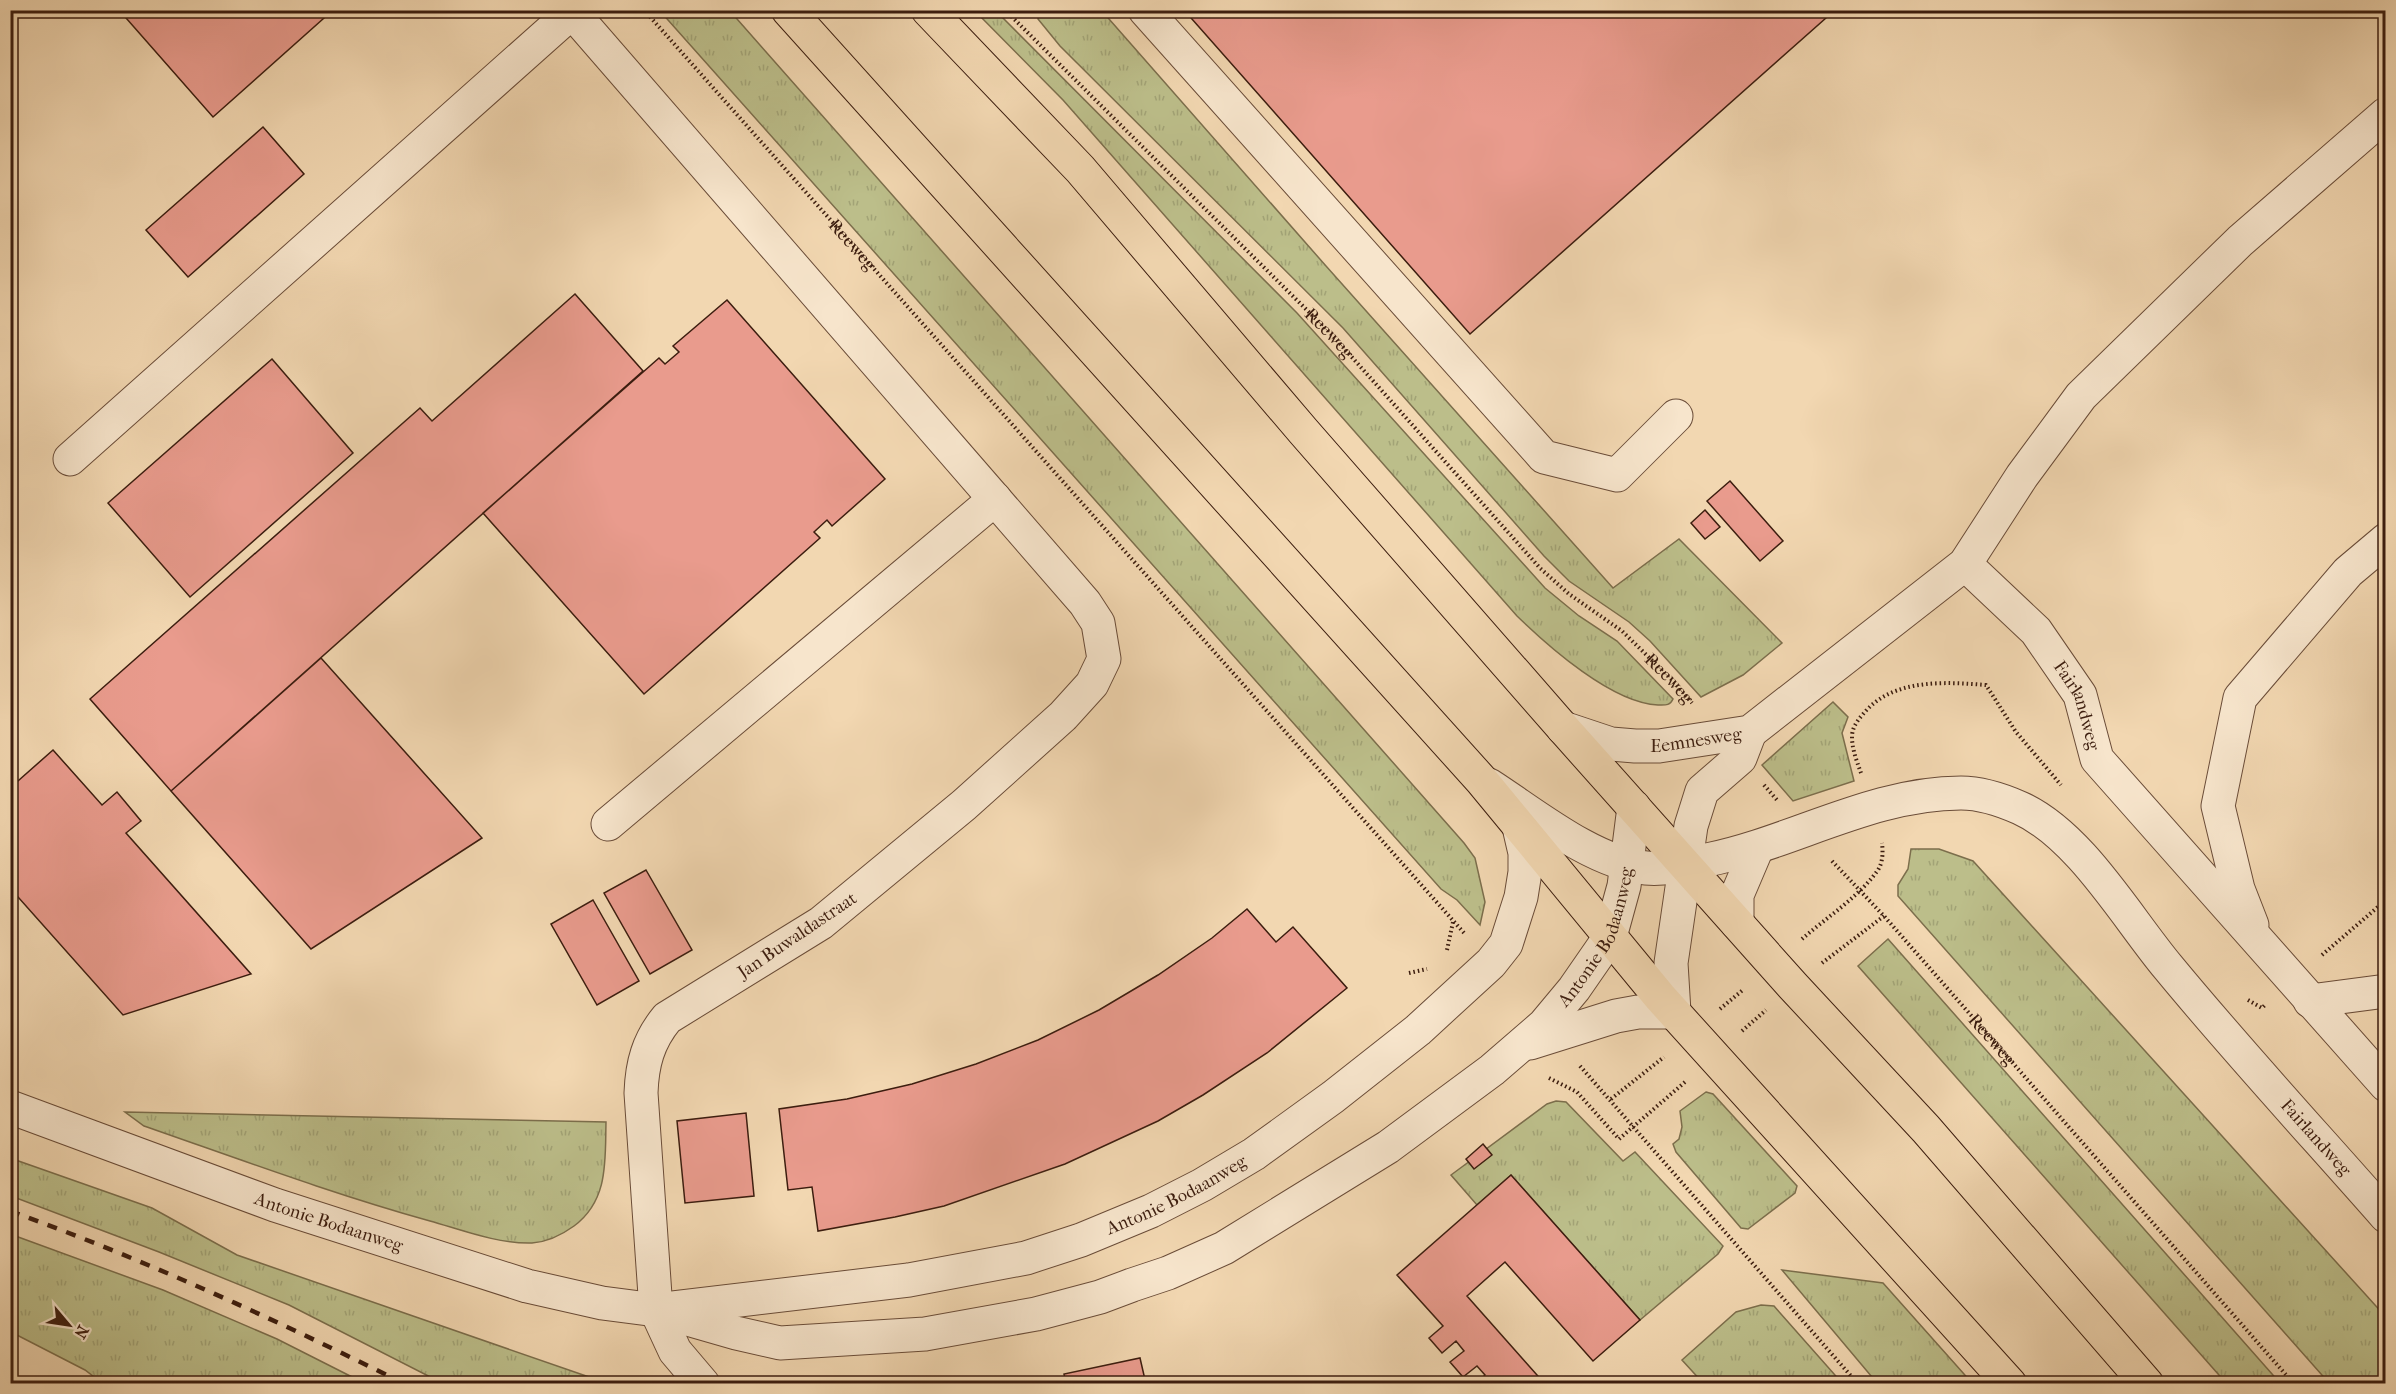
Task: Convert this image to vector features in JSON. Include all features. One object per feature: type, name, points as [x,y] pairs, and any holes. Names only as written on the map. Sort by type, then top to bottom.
[{"type":"main road","points":[[788,10],[1482,781],[1683,1023],[2010,1383]]},
{"type":"main road","points":[[928,10],[1080,169],[1304,432],[1563,728],[1773,963],[1926,1129],[2147,1383]]},
{"type":"street","points":[[1144,10],[1544,457],[1617,475],[1676,416]]},
{"type":"street","points":[[70,459],[572,12],[995,499],[608,824]]},
{"type":"street","points":[[1737,743],[1965,564],[2022,476],[2081,396],[2240,241],[2385,114]]},
{"type":"street","name":"Jan Buwaldastraat","points":[[656,1310],[641,1093],[644,1059],[658,1029],[667,1018],[829,917],[947,820],[1063,716],[1092,684],[1104,659],[1098,623],[1085,603],[995,499]]},
{"type":"street","points":[[2259,944],[2238,889],[2218,806],[2240,698],[2349,572],[2385,540]]},
{"type":"street","name":"Fairlandweg","points":[[1965,564],[2036,631],[2080,695],[2097,759],[2385,1085]]},
{"type":"street","name":"Eemnesweg","points":[[1563,728],[1611,744],[1659,746],[1737,743]]},
{"type":"street","name":"Eemnesweg","points":[[1683,1023],[1671,963],[1691,826],[1702,791],[1737,743]]},
{"type":"street","points":[[1482,781],[1593,852],[1628,864],[1647,868],[1685,865],[1757,848]]},
{"type":"street","name":"Fairlandweg","points":[[1757,848],[1873,808],[1932,795],[1963,793],[1992,797],[2023,810],[2067,842],[2088,865],[2167,966],[2385,1216]]},
{"type":"street","name":"Antonie Bodaanweg","points":[[10,1107],[275,1205],[527,1286],[602,1304],[656,1310],[780,1343],[925,1334],[1036,1314],[1100,1297],[1168,1273],[1224,1248],[1388,1148],[1492,1070],[1544,1025],[1574,989],[1610,937],[1623,893],[1634,807]]},
{"type":"street","name":"Antonie Bodaanweg","points":[[656,1310],[837,1290],[975,1269],[1026,1258],[1101,1232],[1151,1211],[1202,1185],[1254,1154],[1333,1097],[1408,1038],[1491,963],[1506,944],[1521,897],[1525,872],[1519,828]]},
{"type":"street","points":[[1737,923],[1737,895],[1757,848]]},
{"type":"street","points":[[2310,1000],[2385,991]]},
{"type":"street","name":"Antonie Bodaanweg","points":[[1518,1047],[1586,1024],[1627,1014],[1683,1023]]},
{"type":"street","points":[[656,1310],[675,1351],[703,1383]]},
{"type":"path","name":"Reeweg","points":[[644,10],[1491,963]]},
{"type":"path","name":"Reeweg","points":[[1005,10],[1333,336],[1540,568],[1569,594],[1622,631],[1737,743],[1805,830],[2294,1383]]},
{"type":"path","points":[[1611,1099],[1683,1023],[1773,963],[1860,890]]},
{"type":"path","points":[[1554,1035],[1858,1383]]},
{"type":"green space","points":[[660,11],[730,11],[1464,843],[1475,858],[1485,902],[1480,925],[1457,900],[1441,889]]},
{"type":"green space","points":[[975,11],[996,11],[1297,313],[1545,588],[1579,616],[1617,641],[1673,699],[1670,703],[1658,705],[1640,702],[1621,695],[1582,671],[1546,643],[1517,616],[1063,100]]},
{"type":"green space","points":[[1039,11],[1102,11],[1613,588],[1679,539],[1782,643],[1743,675],[1701,697],[1650,641],[1629,622],[1569,581],[1544,556],[1343,328],[1060,46],[1038,19]]},
{"type":"green space","points":[[1833,702],[1848,717],[1842,733],[1854,781],[1793,801],[1762,765]]},
{"type":"green space","points":[[1911,849],[1939,849],[1973,861],[2385,1316],[2385,1383],[2329,1383],[1898,896],[1898,885],[1908,869]]},
{"type":"green space","points":[[1888,939],[2280,1383],[2226,1383],[1858,966]]},
{"type":"green space","points":[[1706,1092],[1713,1094],[1797,1186],[1795,1193],[1748,1229],[1741,1228],[1676,1152],[1673,1144],[1679,1139],[1682,1127],[1680,1111]]},
{"type":"green space","points":[[1556,1101],[1566,1102],[1623,1161],[1635,1152],[1723,1246],[1718,1254],[1640,1320],[1511,1175],[1477,1205],[1451,1175],[1547,1104]]},
{"type":"green space","points":[[125,1112],[606,1122],[605,1165],[594,1204],[574,1226],[543,1241],[519,1243],[467,1232],[322,1188],[144,1126]]},
{"type":"green space","points":[[10,1158],[152,1208],[237,1255],[589,1377],[597,1383],[442,1383],[289,1305],[159,1252],[11,1196]]},
{"type":"green space","points":[[10,1234],[163,1290],[277,1339],[364,1383],[102,1383],[85,1370],[11,1332]]},
{"type":"green space","points":[[1782,1270],[1883,1283],[1972,1383],[1877,1383]]},
{"type":"green space","points":[[1761,1305],[1774,1306],[1842,1383],[1703,1383],[1682,1360],[1736,1312]]},
{"type":"building","points":[[119,10],[333,10],[213,117]]},
{"type":"building","points":[[1184,10],[1835,10],[1470,334]]},
{"type":"building","points":[[263,127],[304,174],[188,277],[146,230]]},
{"type":"building","points":[[575,294],[643,371],[171,791],[90,699],[420,408],[432,421]]},
{"type":"building","points":[[727,300],[885,479],[832,526],[827,520],[814,532],[820,538],[644,694],[483,513],[659,358],[665,364],[679,352],[673,346]]},
{"type":"building","points":[[272,359],[353,453],[190,597],[108,503]]},
{"type":"building","points":[[1730,481],[1783,541],[1760,561],[1707,501]]},
{"type":"building","points":[[1705,510],[1720,527],[1705,539],[1691,523]]},
{"type":"building","points":[[321,658],[482,838],[311,949],[171,791]]},
{"type":"building","points":[[53,750],[102,805],[117,792],[141,821],[126,833],[251,974],[123,1015],[10,888],[10,788]]},
{"type":"building","points":[[646,870],[692,950],[650,974],[604,893]]},
{"type":"building","points":[[593,900],[639,981],[597,1005],[551,924]]},
{"type":"building","points":[[1247,909],[1276,942],[1293,927],[1347,988],[1267,1053],[1203,1095],[1158,1121],[1065,1164],[944,1206],[818,1231],[812,1187],[788,1190],[779,1109],[847,1099],[912,1084],[976,1064],[1038,1040],[1099,1010],[1158,975],[1212,938]]},
{"type":"building","points":[[746,1113],[754,1196],[685,1203],[677,1121]]},
{"type":"building","points":[[1483,1144],[1492,1155],[1474,1169],[1466,1159]]},
{"type":"building","points":[[1511,1175],[1640,1320],[1593,1361],[1505,1262],[1467,1296],[1545,1384],[1476,1384],[1485,1375],[1477,1366],[1463,1377],[1450,1362],[1464,1351],[1456,1341],[1442,1353],[1429,1338],[1443,1326],[1397,1275]]},
{"type":"building","points":[[1140,1358],[1146,1384],[1066,1384],[1064,1374]]},
{"type":"railway","points":[[10,1211],[210,1292],[405,1384]]}]
